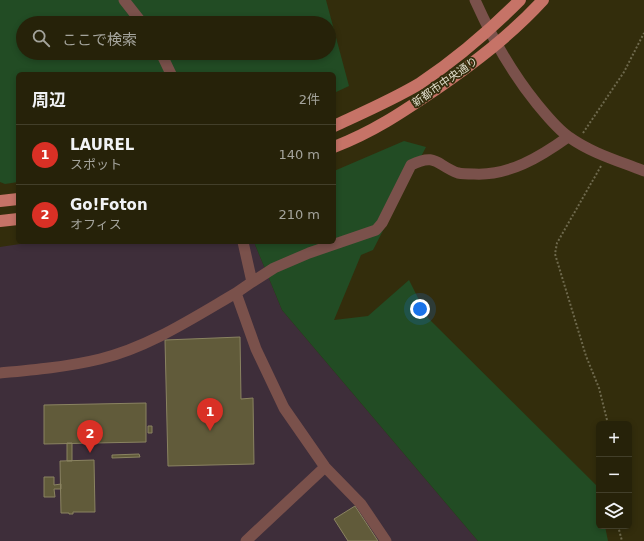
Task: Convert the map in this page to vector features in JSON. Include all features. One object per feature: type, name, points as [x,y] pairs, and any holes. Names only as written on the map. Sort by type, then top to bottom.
[{"type":"main road","name":"新都市中央通り","points":[[336,125],[419,84],[489,31],[520,0]]},
{"type":"main road","name":"新都市中央通り","points":[[336,146],[357,138],[388,122],[471,65],[497,44],[543,0]]},
{"type":"main road","points":[[0,201],[16,200]]},
{"type":"main road","points":[[0,221],[16,218]]},
{"type":"street","points":[[124,0],[137,16]]},
{"type":"street","points":[[475,0],[489,31],[521,84],[549,119],[572,139],[606,157],[644,171]]},
{"type":"street","points":[[165,60],[171,72]]},
{"type":"street","points":[[336,243],[376,230],[382,223],[411,165],[421,160],[431,159],[459,173],[485,175],[515,168],[572,139]]},
{"type":"street","points":[[243,244],[252,282]]},
{"type":"street","points":[[0,373],[100,360],[132,349],[187,322],[236,293],[274,268],[309,252],[333,244]]},
{"type":"street","points":[[236,293],[268,377],[284,408],[325,467],[361,504],[386,541]]},
{"type":"street","points":[[246,541],[325,467]]},
{"type":"path","points":[[572,139],[624,72],[644,33]]},
{"type":"path","points":[[606,157],[557,243],[555,254],[586,356],[599,388],[607,421]]},
{"type":"path","points":[[619,529],[622,541]]},
{"type":"shaded area","points":[[20,244],[255,244],[282,310],[478,541],[0,541],[0,247]]},
{"type":"green space","points":[[0,0],[326,0],[330,16],[16,16],[16,60],[336,60],[336,37],[349,86],[336,92],[336,72],[16,72],[16,182],[5,184],[0,182]]},
{"type":"green space","points":[[404,141],[426,147],[373,250],[361,255],[334,320],[368,316],[409,280],[428,318],[596,485],[596,529],[606,529],[608,541],[478,541],[282,310],[255,244],[336,244],[336,170]]},
{"type":"building","points":[[240,337],[241,399],[253,398],[254,464],[168,466],[165,340]]},
{"type":"building","points":[[146,403],[146,442],[44,444],[44,405]]},
{"type":"building","points":[[148,426],[152,426],[152,433],[148,433]]},
{"type":"building","points":[[67,443],[72,443],[72,461],[67,461]]},
{"type":"building","points":[[139,454],[140,457],[112,458],[112,455]]},
{"type":"building","points":[[94,460],[95,512],[73,512],[73,514],[61,513],[60,461]]},
{"type":"building","points":[[44,477],[54,477],[54,485],[61,484],[61,489],[54,489],[55,497],[44,497]]},
{"type":"building","points":[[355,506],[378,541],[348,541],[334,519]]},
{"type":"place","name":"LAUREL","points":[[210,431]]},
{"type":"place","name":"Go!Foton","points":[[90,453]]}]
